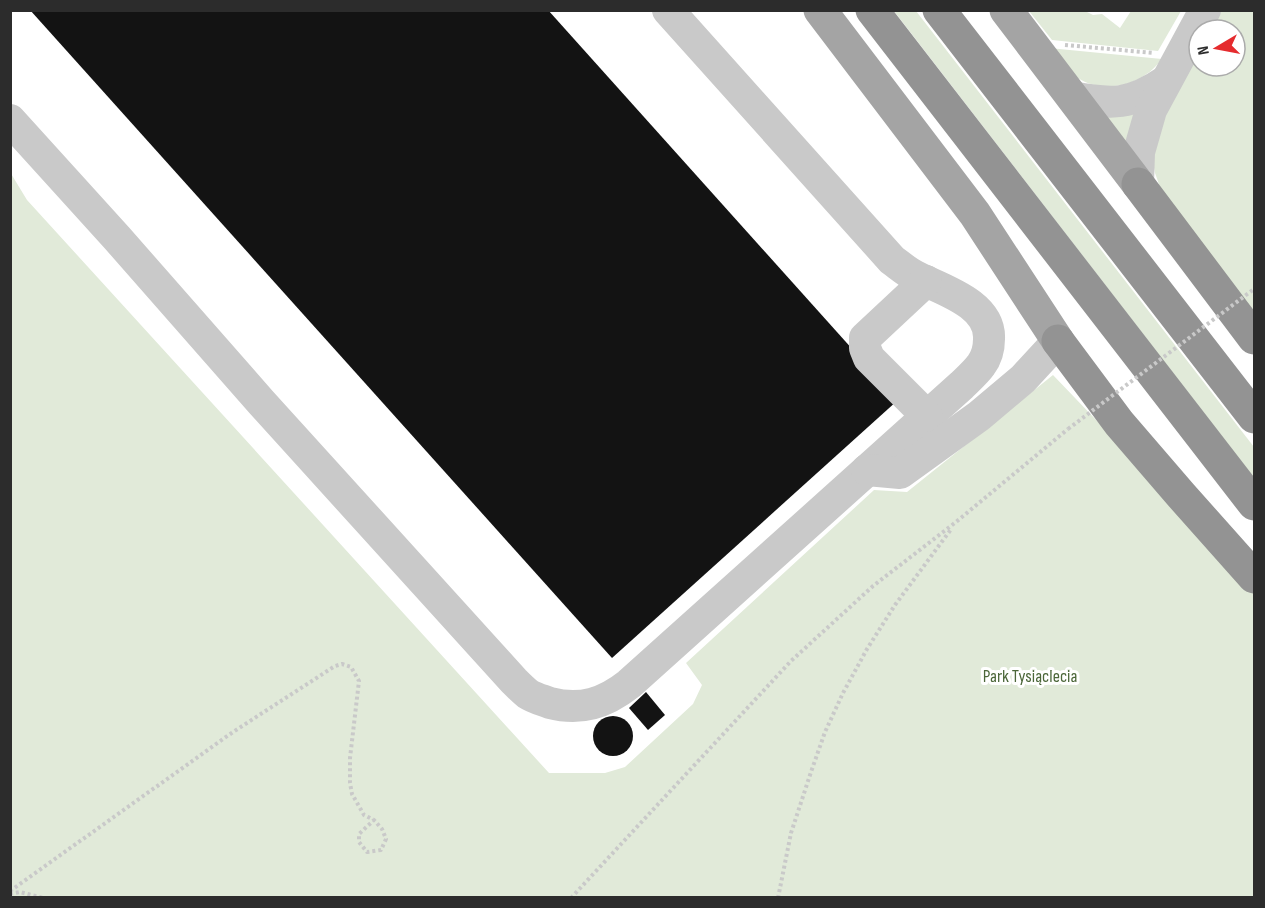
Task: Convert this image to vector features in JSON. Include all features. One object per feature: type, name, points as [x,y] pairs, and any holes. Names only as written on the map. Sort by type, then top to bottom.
[{"type":"highway","points":[[872,10],[1254,504]]},
{"type":"highway","points":[[939,10],[1254,417]]},
{"type":"highway","points":[[1138,184],[1254,338]]},
{"type":"highway","points":[[1058,341],[1119,423],[1254,577]]},
{"type":"main road","points":[[820,10],[975,214],[1058,341]]},
{"type":"main road","points":[[1006,10],[1138,184]]},
{"type":"street","points":[[10,120],[514,681],[527,693],[540,700],[562,706],[580,706],[616,695],[962,385],[982,364],[988,350],[989,334],[985,320],[975,307],[912,275],[892,260],[668,10]]},
{"type":"street","points":[[1072,97],[1114,102],[1128,101],[1153,90],[1163,68],[1205,10]]},
{"type":"street","points":[[1138,184],[1139,152],[1163,68]]},
{"type":"street","points":[[927,281],[865,338],[865,348],[869,358],[927,416]]},
{"type":"street","points":[[867,470],[900,473],[979,416],[1023,379],[1058,341]]},
{"type":"path","points":[[1061,45],[1163,68]]},
{"type":"path","points":[[571,897],[790,661],[873,586],[956,522],[1068,429],[1254,289]]},
{"type":"path","points":[[778,897],[791,833],[825,732],[843,693],[895,605],[956,522]]},
{"type":"path","points":[[10,892],[233,732],[335,666],[342,664],[351,667],[359,681],[350,758],[352,794],[364,814],[374,820],[382,829],[386,839],[381,850],[367,852],[359,842],[359,834],[374,820]]},
{"type":"path","points":[[10,892],[43,897]]},
{"type":"green space","points":[[894,11],[916,11],[1254,447],[1254,478]]},
{"type":"green space","points":[[1029,11],[1085,11],[1093,15],[1102,14],[1120,28],[1131,11],[1181,11],[1158,51],[1052,40]]},
{"type":"green space","points":[[1216,11],[1254,11],[1254,317],[1161,190],[1152,157],[1174,86],[1187,63],[1187,78],[1247,78],[1247,18],[1212,18]]},
{"type":"green space","points":[[1049,48],[1162,59],[1150,72],[1130,83],[1103,86],[1078,78]]},
{"type":"green space","points":[[1136,106],[1129,147],[1099,110]]},
{"type":"green space","name":"Park Tysiąclecia","points":[[10,172],[27,200],[549,773],[605,773],[625,767],[693,704],[702,685],[686,663],[874,490],[907,492],[1053,375],[1121,446],[1254,594],[1254,897],[11,897]]},
{"type":"building","points":[[30,10],[548,10],[898,400],[612,658]]},
{"type":"building","points":[[646,692],[665,715],[648,730],[629,708]]},
{"type":"building","points":[[613,716],[627,722],[633,736],[627,750],[613,756],[599,750],[593,736],[599,722]]}]
